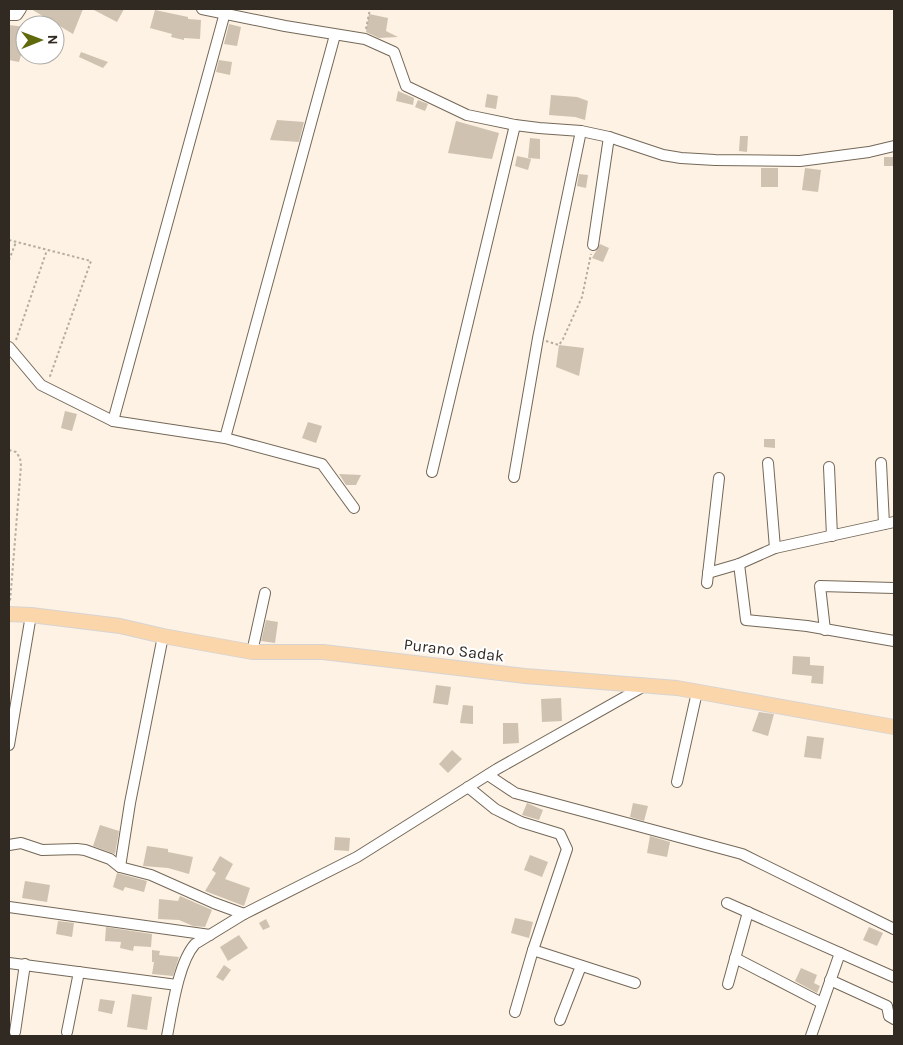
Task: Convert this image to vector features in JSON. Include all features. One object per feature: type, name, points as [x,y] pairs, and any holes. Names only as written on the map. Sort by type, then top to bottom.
[{"type":"main road","name":"Purano Sadak","points":[[9,614],[120,626],[163,636],[252,652],[323,652],[524,676],[677,688],[894,727]]},
{"type":"street","points":[[9,16],[18,15],[21,9]]},
{"type":"street","points":[[202,9],[225,11],[336,35],[365,39],[394,52],[406,86],[467,115],[515,125],[581,131],[609,136],[663,155],[715,160],[800,160],[869,152],[894,146]]},
{"type":"street","points":[[113,421],[225,11]]},
{"type":"street","points":[[225,438],[336,35]]},
{"type":"street","points":[[432,472],[515,125]]},
{"type":"street","points":[[514,477],[538,338],[581,131]]},
{"type":"street","points":[[593,245],[609,136]]},
{"type":"street","points":[[11,349],[41,385],[113,421],[225,438],[322,464],[354,508]]},
{"type":"street","points":[[768,463],[776,548]]},
{"type":"street","points":[[719,478],[707,578],[776,548],[889,523],[881,464]]},
{"type":"street","points":[[829,467],[832,536]]},
{"type":"street","points":[[739,564],[746,620],[807,626],[894,641]]},
{"type":"street","points":[[826,630],[820,586],[894,588]]},
{"type":"street","points":[[252,652],[265,593]]},
{"type":"street","points":[[9,745],[31,615]]},
{"type":"street","points":[[120,868],[130,803],[163,636]]},
{"type":"street","points":[[167,1036],[177,985],[190,949],[195,944],[244,914],[357,857],[488,775],[646,685]]},
{"type":"street","points":[[677,782],[697,692]]},
{"type":"street","points":[[488,775],[515,793],[742,854],[894,929]]},
{"type":"street","points":[[468,787],[495,809],[521,822],[560,834],[566,849],[515,1012]]},
{"type":"street","points":[[9,845],[21,843],[42,850],[81,849],[110,859],[120,868],[151,875],[244,914]]},
{"type":"street","points":[[727,903],[894,977]]},
{"type":"street","points":[[9,907],[210,935]]},
{"type":"street","points":[[728,984],[748,912]]},
{"type":"street","points":[[533,950],[634,983]]},
{"type":"street","points":[[811,1036],[840,953]]},
{"type":"street","points":[[735,958],[822,1003]]},
{"type":"street","points":[[9,962],[177,985]]},
{"type":"street","points":[[15,1032],[25,964]]},
{"type":"street","points":[[560,1020],[582,966]]},
{"type":"street","points":[[67,1032],[79,972]]},
{"type":"street","points":[[830,980],[887,1006],[889,1016],[894,1019]]},
{"type":"path","points":[[365,39],[370,9]]},
{"type":"path","points":[[9,240],[91,261],[46,388]]},
{"type":"path","points":[[9,260],[16,242]]},
{"type":"path","points":[[538,338],[560,345],[582,297],[593,245]]},
{"type":"path","points":[[11,349],[47,250]]},
{"type":"path","points":[[9,450],[16,452],[21,466],[9,614]]},
{"type":"building","points":[[31,9],[83,9],[73,34],[65,29],[65,15],[41,15]]},
{"type":"building","points":[[92,9],[124,9],[117,22]]},
{"type":"building","points":[[155,10],[188,17],[188,19],[201,20],[200,39],[184,38],[184,40],[171,37],[172,34],[150,28]]},
{"type":"building","points":[[369,14],[388,18],[386,31],[398,37],[379,38],[366,32]]},
{"type":"building","points":[[229,24],[241,27],[237,46],[224,44]]},
{"type":"building","points":[[9,25],[15,26],[15,61],[9,60]]},
{"type":"building","points":[[81,52],[108,62],[103,68],[79,57]]},
{"type":"building","points":[[219,60],[232,62],[230,75],[216,72]]},
{"type":"building","points":[[398,91],[414,98],[413,105],[396,101]]},
{"type":"building","points":[[487,94],[498,96],[496,109],[485,107]]},
{"type":"building","points":[[551,95],[577,97],[588,101],[585,120],[575,117],[549,115]]},
{"type":"building","points":[[418,100],[428,104],[425,111],[415,107]]},
{"type":"building","points":[[277,120],[304,122],[299,142],[270,140]]},
{"type":"building","points":[[456,121],[499,133],[492,159],[448,153]]},
{"type":"building","points":[[740,136],[748,136],[747,152],[739,151]]},
{"type":"building","points":[[530,138],[540,139],[540,159],[528,158]]},
{"type":"building","points":[[517,156],[531,159],[528,170],[515,166]]},
{"type":"building","points":[[884,157],[894,157],[894,166],[884,166]]},
{"type":"building","points":[[761,168],[778,168],[778,187],[761,187]]},
{"type":"building","points":[[805,168],[821,170],[818,192],[802,190]]},
{"type":"building","points":[[579,174],[588,175],[586,188],[577,186]]},
{"type":"building","points":[[600,244],[609,248],[603,262],[592,258]]},
{"type":"building","points":[[559,345],[584,348],[579,376],[556,367]]},
{"type":"building","points":[[65,411],[77,414],[72,431],[61,428]]},
{"type":"building","points":[[308,422],[322,426],[316,443],[302,438]]},
{"type":"building","points":[[764,439],[775,439],[775,448],[764,447]]},
{"type":"building","points":[[339,474],[361,475],[356,485],[346,485]]},
{"type":"building","points":[[266,620],[278,622],[275,643],[261,641]]},
{"type":"building","points":[[793,656],[810,657],[810,665],[824,666],[823,684],[811,683],[812,676],[792,674]]},
{"type":"building","points":[[436,685],[451,687],[448,705],[433,703]]},
{"type":"building","points":[[561,698],[562,721],[542,722],[541,699]]},
{"type":"building","points":[[463,705],[473,706],[473,724],[460,723]]},
{"type":"building","points":[[759,712],[774,714],[768,736],[752,731]]},
{"type":"building","points":[[503,723],[518,723],[519,743],[503,744]]},
{"type":"building","points":[[807,736],[824,738],[821,759],[804,757]]},
{"type":"building","points":[[452,750],[462,759],[448,773],[439,764]]},
{"type":"building","points":[[527,803],[543,810],[539,820],[522,815]]},
{"type":"building","points":[[633,803],[648,806],[644,821],[630,817]]},
{"type":"building","points":[[100,825],[119,831],[115,854],[93,846]]},
{"type":"building","points":[[650,836],[670,842],[667,857],[647,853]]},
{"type":"building","points":[[335,837],[350,838],[349,851],[334,850]]},
{"type":"building","points":[[147,846],[168,849],[168,852],[193,857],[189,874],[168,868],[143,866]]},
{"type":"building","points":[[530,855],[548,862],[542,877],[524,870]]},
{"type":"building","points":[[220,856],[233,864],[225,879],[250,888],[244,906],[205,891],[216,873],[212,870]]},
{"type":"building","points":[[117,873],[147,881],[144,892],[125,887],[123,891],[113,887]]},
{"type":"building","points":[[25,881],[50,885],[47,902],[22,898]]},
{"type":"building","points":[[180,896],[212,910],[205,927],[193,926],[179,920],[158,919],[159,899],[178,901]]},
{"type":"building","points":[[515,918],[533,922],[529,938],[511,933]]},
{"type":"building","points":[[266,919],[270,927],[263,930],[259,923]]},
{"type":"building","points":[[58,921],[74,923],[72,937],[56,934]]},
{"type":"building","points":[[106,927],[152,934],[151,947],[134,946],[133,951],[120,948],[121,942],[105,941]]},
{"type":"building","points":[[869,927],[883,933],[877,946],[863,940]]},
{"type":"building","points":[[239,935],[248,948],[228,961],[220,947]]},
{"type":"building","points":[[152,950],[160,951],[159,955],[179,957],[173,976],[152,974],[154,962],[152,962]]},
{"type":"building","points":[[224,965],[231,970],[223,981],[216,977]]},
{"type":"building","points":[[801,968],[817,975],[814,983],[820,986],[817,993],[795,981]]},
{"type":"building","points":[[132,994],[152,997],[147,1030],[127,1027]]},
{"type":"building","points":[[100,999],[115,1001],[112,1014],[98,1011]]}]
